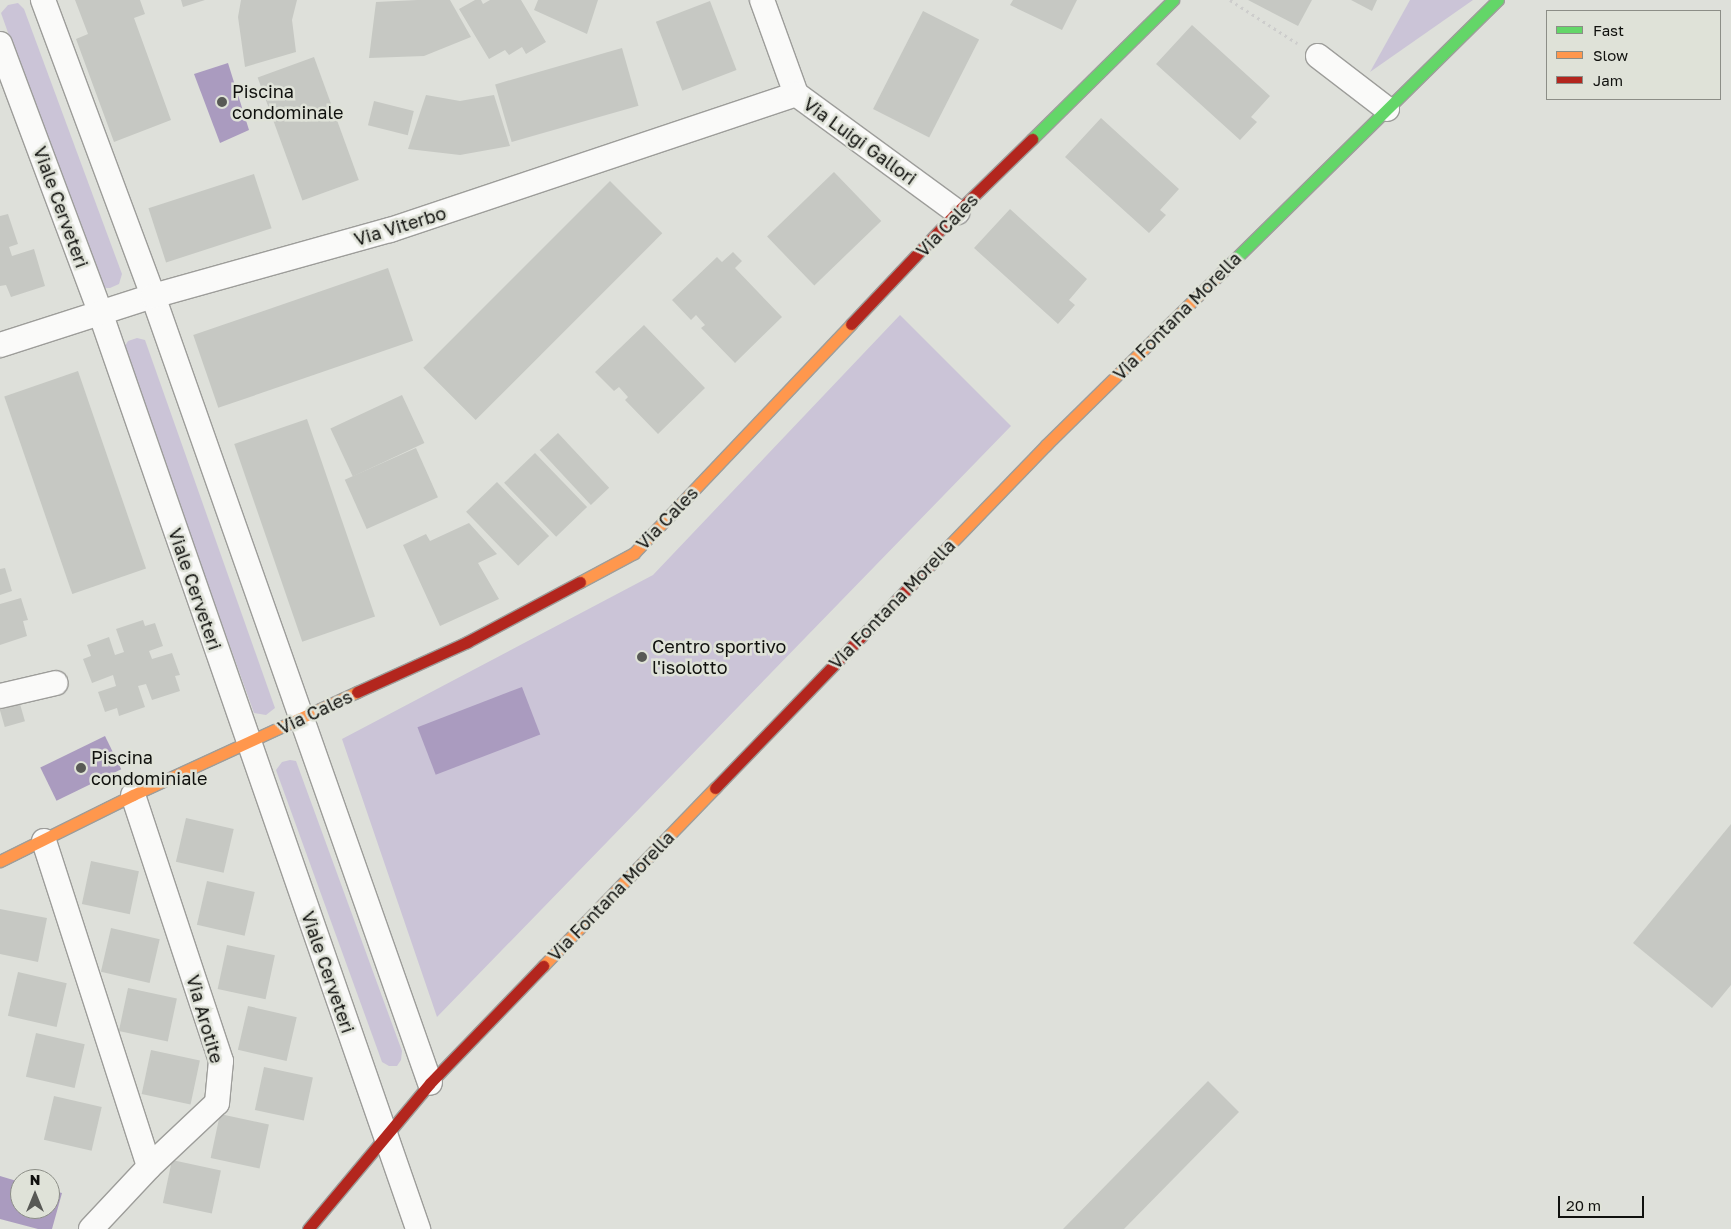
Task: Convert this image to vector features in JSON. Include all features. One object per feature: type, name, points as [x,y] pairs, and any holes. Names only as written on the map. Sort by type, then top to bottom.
[{"type":"street","points":[[44,0],[154,296],[430,1083]]},
{"type":"street","name":"Via Luigi Gallori","points":[[762,0],[796,94],[958,212]]},
{"type":"street","name":"Via Cales","points":[[0,861],[44,841],[133,795],[467,642],[634,553],[958,212],[1173,0]]},
{"type":"street","name":"Via Fontana Morella","points":[[308,1229],[430,1083],[1039,452],[1498,0]]},
{"type":"street","name":"Viale Cerveteri","points":[[0,44],[100,312],[418,1229]]},
{"type":"street","points":[[1318,56],[1387,109]]},
{"type":"street","name":"Via Viterbo","points":[[0,345],[154,296],[390,230],[796,94]]},
{"type":"street","points":[[0,696],[56,682]]},
{"type":"street","name":"Via Arotite","points":[[91,1229],[149,1167],[217,1103],[221,1061],[133,795]]},
{"type":"street","points":[[44,841],[149,1167]]},
{"type":"path","points":[[1230,0],[1318,56]]},
{"type":"shaded area","points":[[1410,0],[1473,0],[1370,72]]},
{"type":"shaded area","points":[[18,3],[24,9],[122,274],[119,284],[110,288],[105,288],[97,283],[1,13],[8,5]]},
{"type":"shaded area","name":"Piscina condominale","points":[[228,63],[249,130],[220,143],[194,74]]},
{"type":"shaded area","name":"Centro sportivo l'isolotto","points":[[900,315],[1011,426],[437,1017],[342,739],[653,575]]},
{"type":"shaded area","points":[[137,338],[145,340],[275,708],[266,715],[254,713],[123,349],[128,341]]},
{"type":"shaded area","points":[[522,687],[540,735],[436,775],[417,727]]},
{"type":"shaded area","name":"Piscina condominiale","points":[[105,736],[121,769],[57,801],[40,768]]},
{"type":"shaded area","points":[[296,761],[402,1051],[401,1060],[397,1066],[389,1066],[382,1062],[276,770],[282,762]]},
{"type":"shaded area","points":[[0,1176],[10,1179],[10,1219],[55,1219],[52,1229],[38,1229],[0,1219]]},
{"type":"building","points":[[75,0],[140,0],[145,14],[134,18],[171,120],[114,142],[76,39],[88,34]]},
{"type":"building","points":[[181,0],[205,0],[183,7]]},
{"type":"building","points":[[241,0],[297,0],[292,20],[296,52],[245,67],[238,17]]},
{"type":"building","points":[[450,0],[471,37],[424,56],[369,58],[376,2]]},
{"type":"building","points":[[475,0],[481,0],[483,4],[490,0],[521,0],[546,42],[526,54],[522,47],[509,55],[505,50],[489,59],[459,9]]},
{"type":"building","points":[[538,0],[598,0],[587,34],[534,10]]},
{"type":"building","points":[[1013,0],[1077,0],[1062,30],[1010,5]]},
{"type":"building","points":[[1248,0],[1312,0],[1298,26]]},
{"type":"building","points":[[1351,0],[1377,0],[1372,11]]},
{"type":"building","points":[[710,1],[737,70],[682,91],[656,22]]},
{"type":"building","points":[[923,11],[979,40],[929,138],[873,109]]},
{"type":"building","points":[[1192,25],[1270,96],[1251,117],[1257,122],[1240,140],[1156,64]]},
{"type":"building","points":[[622,48],[639,106],[512,142],[495,84]]},
{"type":"building","points":[[314,57],[359,180],[302,201],[258,78]]},
{"type":"building","points":[[426,95],[460,101],[494,95],[510,146],[460,155],[408,149]]},
{"type":"building","points":[[374,101],[414,111],[408,135],[368,125]]},
{"type":"building","points":[[1101,118],[1179,189],[1160,210],[1166,215],[1149,233],[1065,157]]},
{"type":"building","points":[[834,172],[881,221],[814,286],[767,237]]},
{"type":"building","points":[[254,174],[272,228],[166,263],[148,208]]},
{"type":"building","points":[[610,181],[662,233],[476,420],[423,368]]},
{"type":"building","points":[[1010,209],[1087,279],[1069,300],[1075,305],[1058,324],[974,248]]},
{"type":"building","points":[[8,214],[18,244],[9,247],[12,256],[34,249],[45,286],[11,297],[6,285],[0,286],[0,216]]},
{"type":"building","points":[[733,252],[742,261],[735,268],[782,317],[735,363],[701,328],[705,325],[696,315],[691,320],[672,300],[717,257],[722,262]]},
{"type":"building","points":[[388,268],[413,341],[218,408],[193,335]]},
{"type":"building","points":[[644,325],[705,388],[658,434],[625,400],[628,397],[619,387],[614,391],[595,372]]},
{"type":"building","points":[[78,371],[146,569],[72,594],[4,396]]},
{"type":"building","points":[[402,395],[424,443],[353,476],[330,428]]},
{"type":"building","points":[[307,419],[375,617],[302,642],[234,444]]},
{"type":"building","points":[[558,433],[609,488],[591,505],[540,450]]},
{"type":"building","points":[[416,448],[438,497],[367,529],[345,480]]},
{"type":"building","points":[[535,453],[587,507],[556,537],[504,483]]},
{"type":"building","points":[[497,482],[549,536],[518,566],[466,512]]},
{"type":"building","points":[[469,523],[497,554],[478,563],[499,599],[440,626],[403,545],[426,534],[430,541]]},
{"type":"building","points":[[5,568],[12,591],[0,595],[0,569]]},
{"type":"building","points":[[21,598],[28,620],[23,621],[27,636],[0,645],[0,604]]},
{"type":"building","points":[[143,620],[145,626],[155,623],[163,646],[149,651],[152,659],[172,653],[180,675],[175,676],[180,691],[152,700],[146,684],[138,686],[145,707],[119,716],[117,708],[105,712],[98,692],[116,686],[113,675],[92,683],[83,659],[91,656],[87,645],[109,637],[115,655],[124,652],[116,629]]},
{"type":"building","points":[[20,704],[25,721],[5,727],[0,710]]},
{"type":"building","points":[[186,818],[234,829],[224,873],[176,862]]},
{"type":"building","points":[[1731,824],[1731,985],[1712,1008],[1633,943]]},
{"type":"building","points":[[91,861],[139,871],[130,914],[82,904]]},
{"type":"building","points":[[207,881],[255,892],[245,936],[197,925]]},
{"type":"building","points":[[0,909],[47,918],[38,962],[0,954]]},
{"type":"building","points":[[111,928],[160,939],[150,983],[101,972]]},
{"type":"building","points":[[227,945],[275,955],[266,999],[218,989]]},
{"type":"building","points":[[18,972],[67,983],[57,1027],[8,1016]]},
{"type":"building","points":[[128,988],[177,998],[168,1041],[119,1031]]},
{"type":"building","points":[[248,1006],[297,1017],[287,1061],[238,1050]]},
{"type":"building","points":[[36,1033],[85,1044],[75,1088],[26,1077]]},
{"type":"building","points":[[151,1050],[200,1060],[191,1104],[142,1094]]},
{"type":"building","points":[[264,1067],[313,1077],[304,1120],[255,1110]]},
{"type":"building","points":[[1208,1081],[1239,1112],[1124,1229],[1063,1229]]},
{"type":"building","points":[[54,1096],[102,1107],[92,1151],[44,1140]]},
{"type":"building","points":[[220,1114],[269,1124],[260,1168],[211,1158]]},
{"type":"building","points":[[172,1160],[221,1170],[212,1213],[163,1203]]},
{"type":"traffic: fast","points":[[1032,139],[1173,0]]},
{"type":"traffic: fast","points":[[1228,266],[1498,0]]},
{"type":"traffic: slow","points":[[935,560],[1046,445],[1228,266]]},
{"type":"traffic: slow","points":[[580,582],[634,553],[851,324]]},
{"type":"traffic: slow","points":[[0,861],[133,795],[357,692]]},
{"type":"traffic: slow","points":[[543,966],[715,788]]},
{"type":"traffic: jam","points":[[851,324],[957,212],[1032,139]]},
{"type":"traffic: jam","points":[[715,788],[935,560]]},
{"type":"traffic: jam","points":[[357,692],[467,642],[580,582]]},
{"type":"traffic: jam","points":[[308,1229],[430,1083],[543,966]]},
{"type":"place","name":"Piscina condominale","points":[[222,102]]},
{"type":"place","name":"Centro sportivo l'isolotto","points":[[642,657]]},
{"type":"place","name":"Piscina condominiale","points":[[81,768]]}]
